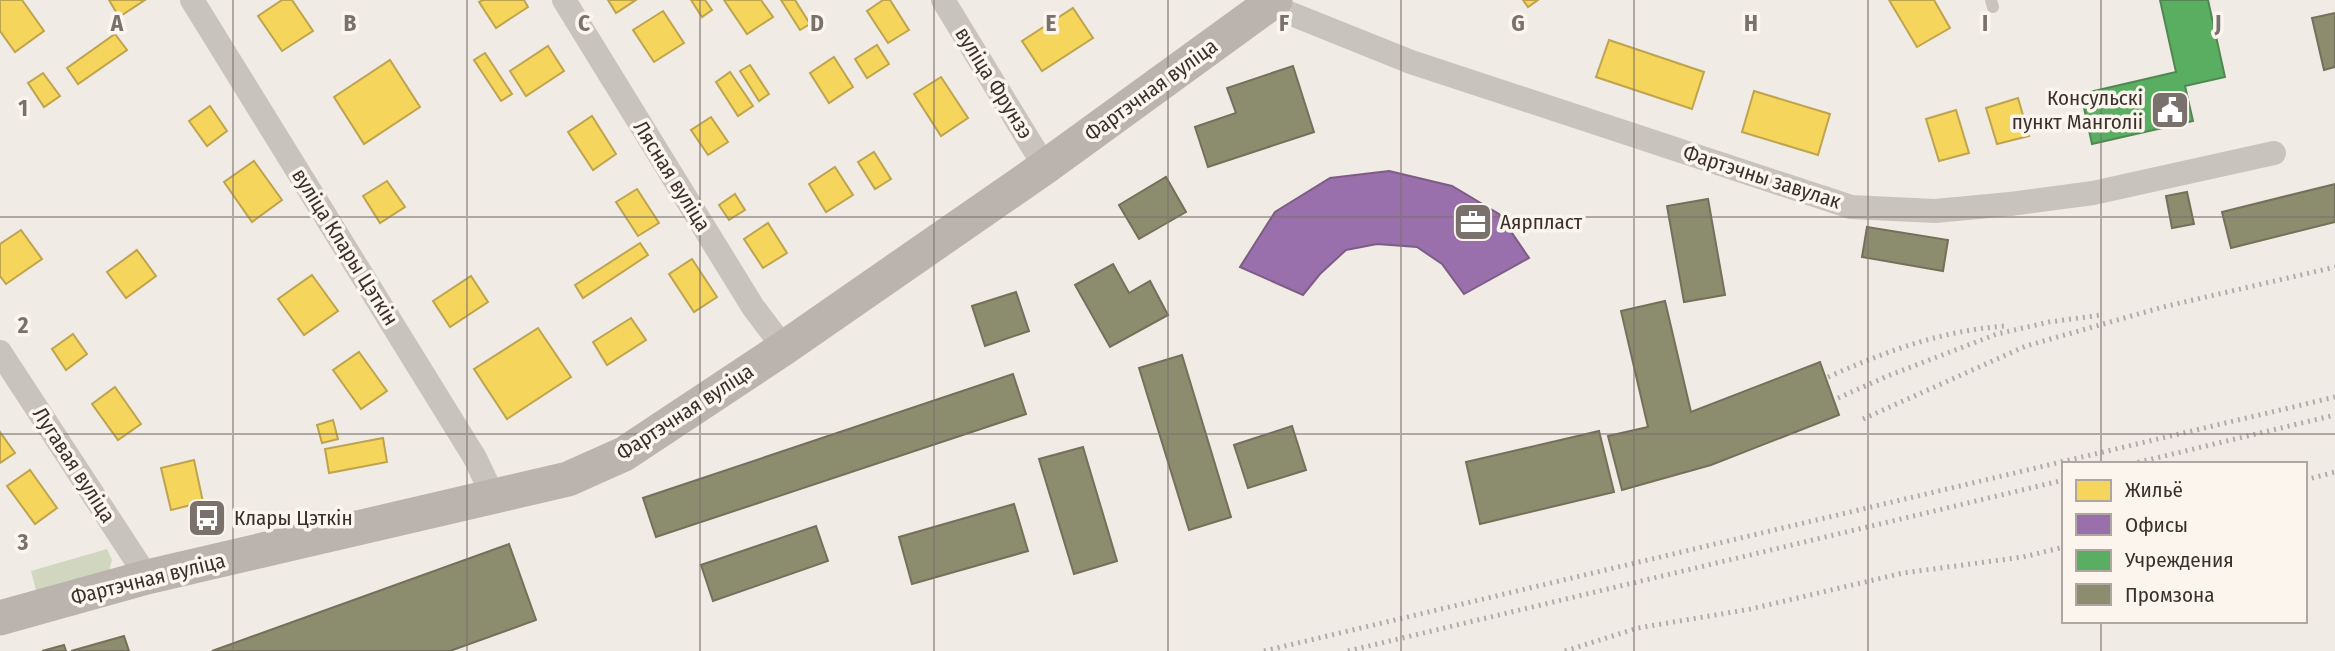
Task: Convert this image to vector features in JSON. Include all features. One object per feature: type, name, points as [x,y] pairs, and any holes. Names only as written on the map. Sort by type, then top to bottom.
[{"type":"main road","name":"Фартэчная вуліца","points":[[0,618],[147,577],[568,479],[624,454],[784,348],[1045,167],[1272,2]]},
{"type":"street","name":"вуліца Клары Цэткін","points":[[192,0],[475,458],[493,496]]},
{"type":"street","name":"Лясная вуліца","points":[[564,0],[753,307],[784,348]]},
{"type":"street","name":"вуліца Фрунзэ","points":[[943,0],[1045,167]]},
{"type":"street","name":"Фартэчны завулак","points":[[1272,2],[1411,62],[1851,207],[1935,211],[2010,204],[2094,193],[2274,153]]},
{"type":"street","name":"Лугавая вуліца","points":[[0,352],[147,577]]},
{"type":"green space","points":[[107,549],[112,560],[109,570],[37,594],[31,571]]},
{"type":"building: Жильё","points":[[0,0],[22,0],[44,31],[15,52],[0,31]]},
{"type":"building: Жильё","points":[[109,0],[145,0],[119,17]]},
{"type":"building: Жильё","points":[[282,0],[292,0],[313,31],[282,51],[258,16]]},
{"type":"building: Жильё","points":[[524,0],[528,7],[496,28],[479,2]]},
{"type":"building: Жильё","points":[[608,0],[636,0],[616,13]]},
{"type":"building: Жильё","points":[[691,0],[705,0],[712,10],[702,17]]},
{"type":"building: Жильё","points":[[724,0],[761,0],[773,17],[747,34]]},
{"type":"building: Жильё","points":[[781,0],[795,0],[810,24],[800,30]]},
{"type":"building: Жильё","points":[[883,0],[890,0],[909,30],[888,43],[867,11]]},
{"type":"building: Жильё","points":[[1523,0],[1538,0],[1528,7]]},
{"type":"building: Жильё","points":[[1889,0],[1934,0],[1950,28],[1917,47]]},
{"type":"building: Жильё","points":[[1073,8],[1093,38],[1042,71],[1022,41]]},
{"type":"building: Жильё","points":[[663,11],[684,43],[654,62],[633,30]]},
{"type":"building: Жильё","points":[[115,34],[127,50],[78,84],[67,68]]},
{"type":"building: Жильё","points":[[1609,40],[1704,72],[1692,109],[1596,77]]},
{"type":"building: Жильё","points":[[877,45],[889,64],[867,78],[855,59]]},
{"type":"building: Жильё","points":[[548,46],[564,71],[526,96],[510,71]]},
{"type":"building: Жильё","points":[[485,53],[512,94],[501,101],[474,60]]},
{"type":"building: Жильё","points":[[834,57],[853,87],[829,103],[810,73]]},
{"type":"building: Жильё","points":[[390,60],[420,107],[364,144],[334,97]]},
{"type":"building: Жильё","points":[[750,65],[769,94],[759,101],[740,71]]},
{"type":"building: Жильё","points":[[730,72],[753,106],[738,116],[716,82]]},
{"type":"building: Жильё","points":[[43,73],[60,96],[44,107],[28,83]]},
{"type":"building: Жильё","points":[[941,77],[968,118],[941,136],[914,94]]},
{"type":"building: Жильё","points":[[1754,91],[1830,114],[1818,155],[1742,132]]},
{"type":"building: Жильё","points":[[2018,98],[2029,136],[1997,144],[1986,108]]},
{"type":"building: Жильё","points":[[210,106],[227,131],[207,146],[189,121]]},
{"type":"building: Жильё","points":[[1956,110],[1969,153],[1939,161],[1926,119]]},
{"type":"building: Жильё","points":[[592,116],[616,154],[593,170],[568,132]]},
{"type":"building: Жильё","points":[[711,117],[728,142],[708,155],[691,130]]},
{"type":"building: Жильё","points":[[874,152],[891,179],[875,189],[858,162]]},
{"type":"building: Жильё","points":[[254,161],[282,200],[252,222],[224,182]]},
{"type":"building: Жильё","points":[[835,167],[853,195],[826,212],[809,184]]},
{"type":"building: Жильё","points":[[387,181],[405,207],[380,223],[363,196]]},
{"type":"building: Жильё","points":[[637,189],[659,223],[638,236],[616,202]]},
{"type":"building: Жильё","points":[[735,194],[745,210],[729,220],[719,205]]},
{"type":"building: Жильё","points":[[768,223],[787,253],[763,268],[744,239]]},
{"type":"building: Жильё","points":[[21,230],[42,259],[6,284],[0,276],[0,244]]},
{"type":"building: Жильё","points":[[640,243],[648,255],[583,298],[575,285]]},
{"type":"building: Жильё","points":[[137,250],[156,276],[126,298],[107,272]]},
{"type":"building: Жильё","points":[[692,259],[717,297],[694,312],[669,274]]},
{"type":"building: Жильё","points":[[312,275],[338,311],[304,335],[278,299]]},
{"type":"building: Жильё","points":[[471,276],[488,302],[450,327],[433,301]]},
{"type":"building: Жильё","points":[[631,318],[646,340],[607,365],[593,342]]},
{"type":"building: Жильё","points":[[538,328],[571,377],[507,419],[474,369]]},
{"type":"building: Жильё","points":[[73,334],[87,354],[66,370],[52,349]]},
{"type":"building: Жильё","points":[[359,352],[387,391],[361,409],[333,370]]},
{"type":"building: Жильё","points":[[115,387],[141,424],[118,440],[92,404]]},
{"type":"building: Жильё","points":[[333,420],[338,439],[322,443],[317,425]]},
{"type":"building: Жильё","points":[[0,432],[15,453],[0,463]]},
{"type":"building: Жильё","points":[[383,438],[387,462],[329,473],[325,449]]},
{"type":"building: Жильё","points":[[194,460],[203,502],[171,510],[161,468]]},
{"type":"building: Жильё","points":[[30,470],[57,508],[35,524],[7,486]]},
{"type":"building: Офисы","points":[[1389,171],[1452,186],[1499,214],[1529,258],[1464,294],[1442,264],[1417,247],[1377,244],[1346,250],[1320,274],[1303,295],[1240,267],[1275,212],[1330,178]]},
{"type":"building: Учреждения","points":[[2160,0],[2208,0],[2225,77],[2185,86],[2193,121],[2092,144],[2081,94],[2176,72]]},
{"type":"building: Промзона","points":[[2335,13],[2335,67],[2324,70],[2312,18]]},
{"type":"building: Промзона","points":[[1293,66],[1314,132],[1208,167],[1195,127],[1236,113],[1227,88]]},
{"type":"building: Промзона","points":[[1166,177],[1186,212],[1139,239],[1119,205]]},
{"type":"building: Промзона","points":[[2335,184],[2335,222],[2231,248],[2222,212]]},
{"type":"building: Промзона","points":[[2187,192],[2194,224],[2172,228],[2166,196]]},
{"type":"building: Промзона","points":[[1708,199],[1725,295],[1684,302],[1667,206]]},
{"type":"building: Промзона","points":[[1867,227],[1948,240],[1943,271],[1862,257]]},
{"type":"building: Промзона","points":[[1113,264],[1129,293],[1150,281],[1168,315],[1110,347],[1075,285]]},
{"type":"building: Промзона","points":[[1016,292],[1029,331],[985,346],[972,306]]},
{"type":"building: Промзона","points":[[1665,301],[1691,412],[1820,362],[1839,415],[1711,465],[1622,490],[1608,436],[1648,427],[1621,311]]},
{"type":"building: Промзона","points":[[1182,355],[1231,517],[1189,530],[1139,368]]},
{"type":"building: Промзона","points":[[1013,374],[1026,414],[656,537],[643,498]]},
{"type":"building: Промзона","points":[[1292,426],[1306,470],[1248,488],[1234,445]]},
{"type":"building: Промзона","points":[[1599,431],[1614,492],[1480,524],[1466,462]]},
{"type":"building: Промзона","points":[[1083,447],[1117,561],[1074,574],[1039,459]]},
{"type":"building: Промзона","points":[[1014,504],[1028,551],[912,584],[899,537]]},
{"type":"building: Промзона","points":[[816,526],[828,561],[713,601],[701,565]]},
{"type":"building: Промзона","points":[[509,544],[536,620],[450,651],[212,651]]},
{"type":"building: Промзона","points":[[124,636],[129,651],[71,651]]},
{"type":"building: Промзона","points":[[64,645],[66,651],[42,651]]},
{"type":"railway","points":[[1863,419],[2026,346],[2163,307],[2335,267]]},
{"type":"railway","points":[[1838,398],[1997,334],[2049,322],[2101,315]]},
{"type":"railway","points":[[1828,377],[1936,337],[2005,326]]},
{"type":"railway","points":[[1264,651],[2335,397]]},
{"type":"railway","points":[[2139,462],[2335,415]]},
{"type":"railway","points":[[2307,479],[2335,472]]},
{"type":"railway","points":[[1348,651],[2062,480]]},
{"type":"railway","points":[[1565,651],[1638,628],[1751,609],[1903,573],[2023,557],[2062,547]]},
{"type":"place","name":"Консульскі пункт Манголіі","points":[[2170,110]]},
{"type":"place","name":"Аярпласт","points":[[1473,222]]},
{"type":"place","name":"Клары Цэткін","points":[[207,518]]}]
